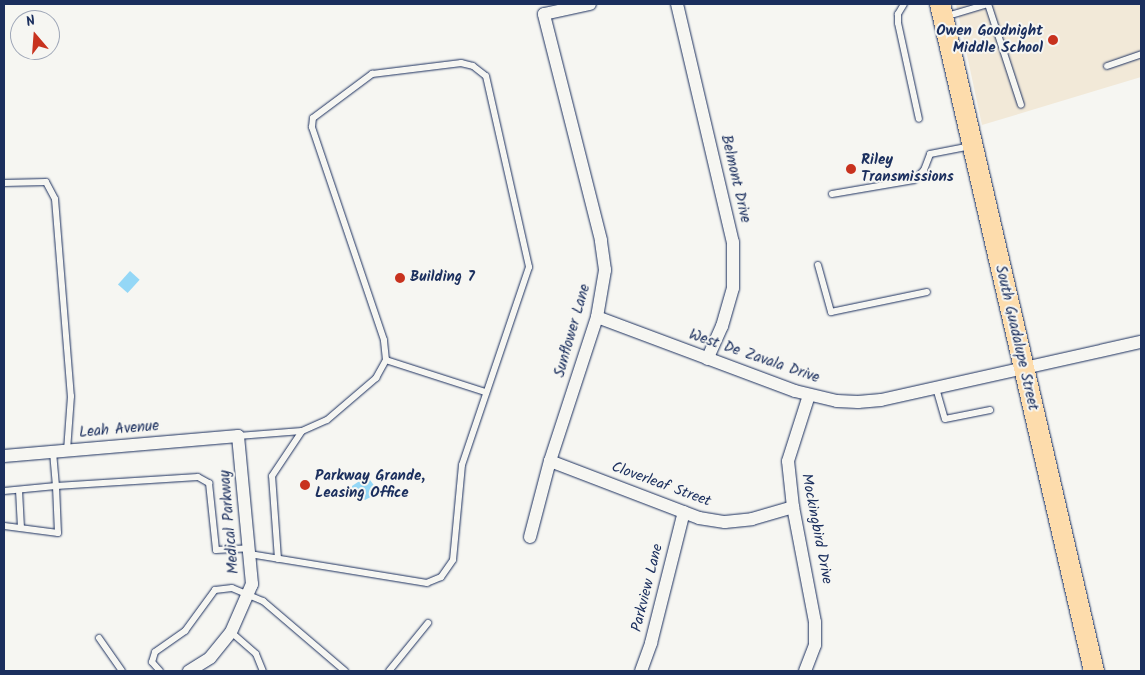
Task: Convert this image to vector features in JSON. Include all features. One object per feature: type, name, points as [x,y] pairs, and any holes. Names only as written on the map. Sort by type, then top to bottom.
[{"type":"main road","name":"South Guadalupe Street","points":[[942,10],[1023,369],[1094,671]]},
{"type":"street","name":"Sunflower Lane","points":[[530,537],[550,461],[597,317],[605,270],[602,240],[544,14],[590,4]]},
{"type":"street","name":"Belmont Drive","points":[[677,4],[734,242],[733,288],[722,326],[707,359]]},
{"type":"street","name":"West De Zavala Drive","points":[[597,317],[809,395],[858,402],[936,388],[1141,342]]},
{"type":"street","name":"Mockingbird Drive","points":[[805,671],[815,645],[815,622],[793,507],[788,461],[809,395]]},
{"type":"street","name":"Leah Avenue","points":[[4,456],[238,436]]},
{"type":"street","name":"Medical Parkway","points":[[188,671],[210,658],[231,632],[252,584],[238,436]]},
{"type":"street","name":"Cloverleaf Street","points":[[550,461],[684,512],[725,522],[752,519],[793,507]]},
{"type":"street","name":"Parkview Lane","points":[[641,671],[651,643],[684,512]]},
{"type":"lane","points":[[904,4],[898,14],[898,23],[919,119]]},
{"type":"lane","points":[[942,10],[988,4],[1021,105]]},
{"type":"lane","points":[[1107,66],[1141,54]]},
{"type":"lane","points":[[4,491],[198,477],[209,483],[216,550],[249,551],[278,559],[427,583],[441,577],[453,560],[462,465],[485,392],[529,267],[486,76],[473,66],[461,63],[372,74],[313,118],[312,128],[384,340],[386,360],[376,378],[327,420],[302,431],[238,436]]},
{"type":"lane","points":[[832,194],[914,180],[924,170],[930,154],[972,145]]},
{"type":"lane","points":[[4,183],[46,182],[56,199],[71,396],[67,451]]},
{"type":"lane","points":[[818,265],[831,312],[927,292]]},
{"type":"lane","points":[[386,360],[485,392]]},
{"type":"lane","points":[[936,388],[945,419],[990,410]]},
{"type":"lane","points":[[278,559],[272,476],[302,431]]},
{"type":"lane","points":[[4,526],[58,533],[53,452]]},
{"type":"lane","points":[[19,490],[22,528]]},
{"type":"lane","points":[[160,671],[152,662],[155,652],[185,630],[215,590],[232,588],[263,601],[345,671]]},
{"type":"lane","points":[[389,671],[428,623]]},
{"type":"lane","points":[[231,632],[256,654],[263,671]]},
{"type":"lane","points":[[99,638],[122,671]]},
{"type":"shaded area","name":"Owen Goodnight Middle School","points":[[956,4],[1141,4],[1141,77],[982,125]]},
{"type":"water","points":[[130,271],[140,280],[128,293],[118,284]]},
{"type":"water","points":[[367,476],[376,488],[376,494],[365,500],[352,491],[352,486]]},
{"type":"place","name":"Owen Goodnight Middle School","points":[[1053,40]]},
{"type":"place","name":"Riley Transmissions","points":[[851,169]]},
{"type":"place","name":"Building 7","points":[[400,278]]},
{"type":"place","name":"Parkway Grande, Leasing Office","points":[[305,485]]}]
